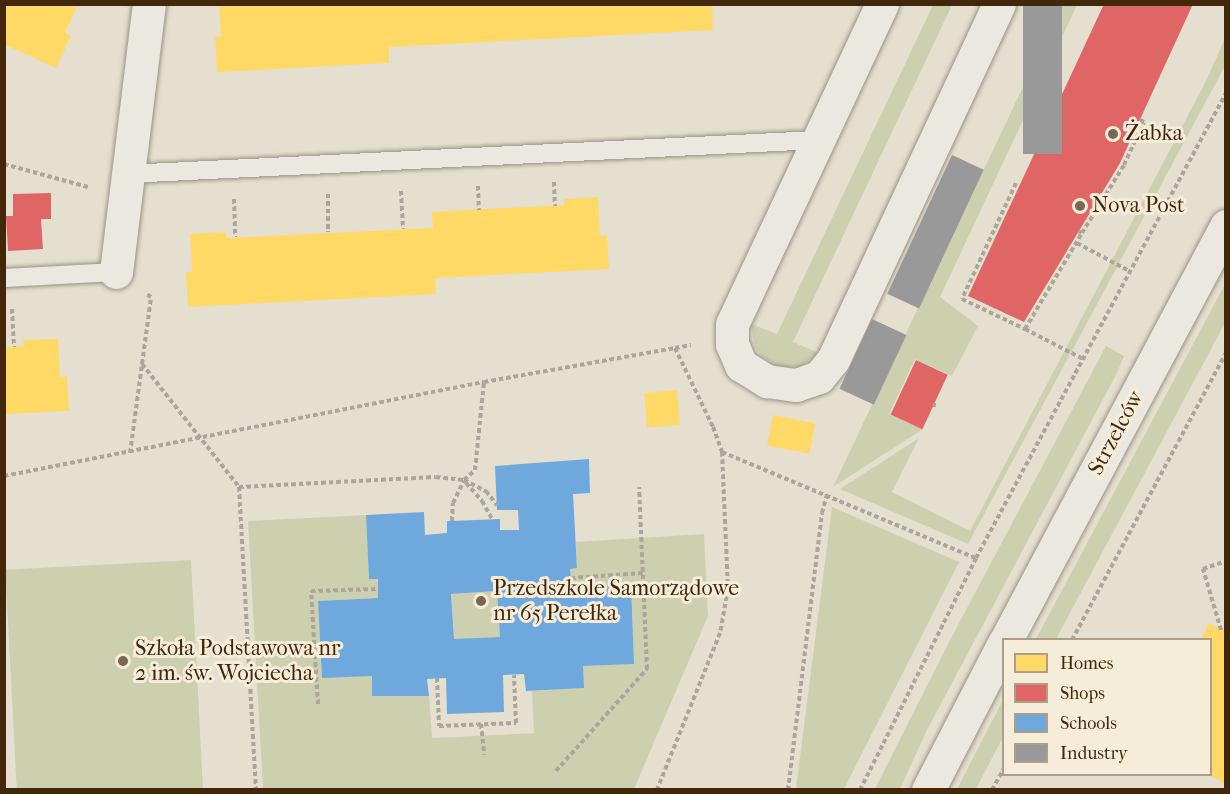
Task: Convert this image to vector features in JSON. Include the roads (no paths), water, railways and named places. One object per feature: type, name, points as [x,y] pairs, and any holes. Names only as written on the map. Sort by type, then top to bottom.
[{"type":"street","points":[[116,272],[149,4]]},
{"type":"street","points":[[882,4],[732,324],[732,344],[741,364],[767,381],[796,385],[819,377],[833,360],[999,4]]},
{"type":"street","name":"Strzelców","points":[[1006,638],[1226,226]]},
{"type":"street","name":"Strzelców","points":[[928,789],[1002,645]]},
{"type":"lane","points":[[126,185],[233,169],[817,140]]},
{"type":"lane","points":[[8,278],[116,272]]},
{"type":"place","name":"Żabka","points":[[1113,134]]},
{"type":"place","name":"Nova Post","points":[[1080,206]]},
{"type":"place","name":"Przedszkole Samorządowe nr 65 Perełka","points":[[481,601]]},
{"type":"place","name":"Szkoła Podstawowa nr 2 im. św. Wojciecha","points":[[123,661]]}]
